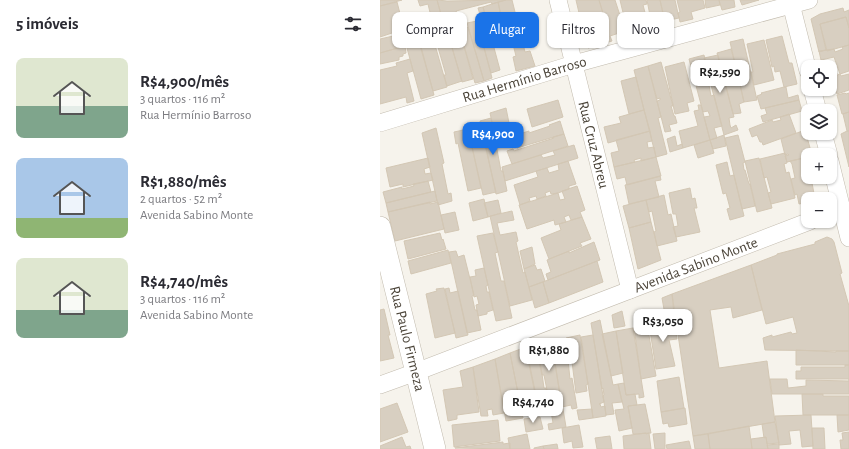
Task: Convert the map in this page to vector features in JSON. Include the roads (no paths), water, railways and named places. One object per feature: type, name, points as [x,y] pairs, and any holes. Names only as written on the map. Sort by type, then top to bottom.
[{"type":"street","name":"Rua Cruz Abreu","points":[[558,0],[630,290]]},
{"type":"street","name":"Rua Hermínio Barroso","points":[[380,123],[574,64],[791,2],[809,0]]},
{"type":"street","points":[[791,2],[805,60]]},
{"type":"street","points":[[835,184],[840,210],[849,238]]},
{"type":"street","name":"Avenida Sabino Monte","points":[[380,384],[416,372],[801,224]]},
{"type":"street","name":"Rua Paulo Firmeza","points":[[380,227],[435,449]]}]
